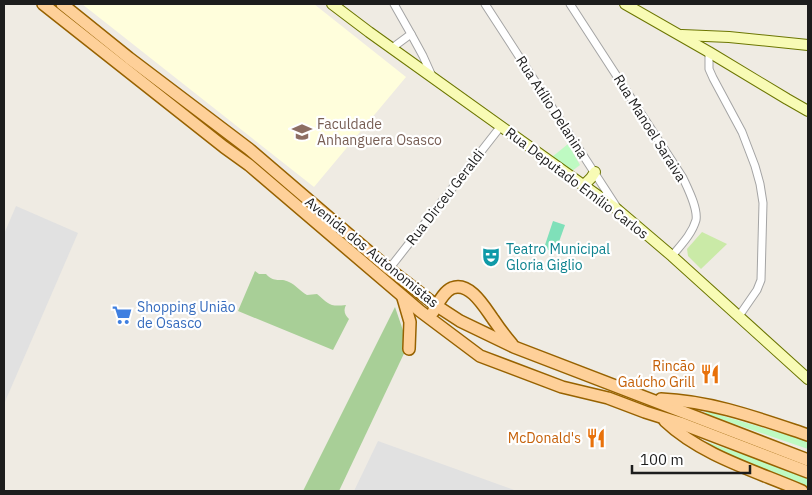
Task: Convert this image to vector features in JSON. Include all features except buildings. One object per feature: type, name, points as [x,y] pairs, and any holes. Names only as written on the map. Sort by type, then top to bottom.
[{"type":"main road","name":"Avenida dos Autonomistas","points":[[43,4],[249,165],[402,296],[480,356],[562,387],[608,398],[662,418],[682,417]]},
{"type":"main road","name":"Avenida dos Autonomistas","points":[[62,4],[249,149],[389,269],[460,321],[514,347],[649,399],[682,417],[808,460]]},
{"type":"main road","points":[[430,319],[443,296],[452,288],[466,289],[480,301],[514,347]]},
{"type":"main road","points":[[402,296],[410,322],[409,349]]},
{"type":"main road","points":[[649,399],[675,400],[716,406],[808,435]]},
{"type":"main road","points":[[682,417],[808,472]]},
{"type":"main road","points":[[662,418],[698,446],[802,491]]},
{"type":"street","name":"Rua Deputado Emílio Carlos","points":[[332,4],[618,210],[808,378]]},
{"type":"street","points":[[394,4],[413,35],[432,77]]},
{"type":"street","name":"Rua Atílio Delanina","points":[[485,4],[618,210]]},
{"type":"street","name":"Rua Manoel Saraiva","points":[[570,4],[683,178],[693,199],[696,218],[688,237],[672,256]]},
{"type":"street","points":[[625,4],[808,112]]},
{"type":"street","points":[[392,48],[411,34]]},
{"type":"street","points":[[680,35],[729,37],[808,45]]},
{"type":"street","points":[[729,37],[715,45],[709,52],[709,69],[742,132],[755,166],[763,203],[761,280],[757,290],[739,316]]},
{"type":"street","name":"Rua Dirceu Geraldi","points":[[389,269],[501,126]]},
{"type":"street","points":[[584,185],[595,172]]},
{"type":"shaded area","name":"Faculdade Anhanguera Osasco","points":[[82,4],[314,4],[406,77],[314,187]]},
{"type":"shaded area","points":[[16,206],[78,233],[4,404],[4,234]]},
{"type":"shaded area","points":[[378,441],[517,491],[354,491]]},
{"type":"green space","points":[[568,144],[580,165],[572,171],[552,157]]},
{"type":"green space","points":[[553,221],[565,225],[555,253],[544,248]]},
{"type":"green space","points":[[702,232],[727,244],[701,269],[688,256],[687,249]]},
{"type":"green space","points":[[255,271],[259,274],[266,274],[275,280],[289,282],[307,295],[317,294],[330,304],[336,306],[346,305],[345,313],[349,319],[333,350],[238,311]]},
{"type":"green space","points":[[395,307],[408,345],[339,491],[303,491]]},
{"type":"green space","points":[[706,411],[808,441],[808,449],[705,414]]},
{"type":"green space","points":[[707,442],[808,476],[808,489],[705,444]]},
{"type":"place","name":"Faculdade Anhanguera Osasco","points":[[302,132]]},
{"type":"place","name":"Teatro Municipal Gloria Giglio","points":[[491,257]]},
{"type":"place","name":"Shopping União de Osasco","points":[[122,315]]},
{"type":"place","name":"Rincão Gaúcho Grill","points":[[710,374]]},
{"type":"place","name":"McDonald's","points":[[596,438]]}]
